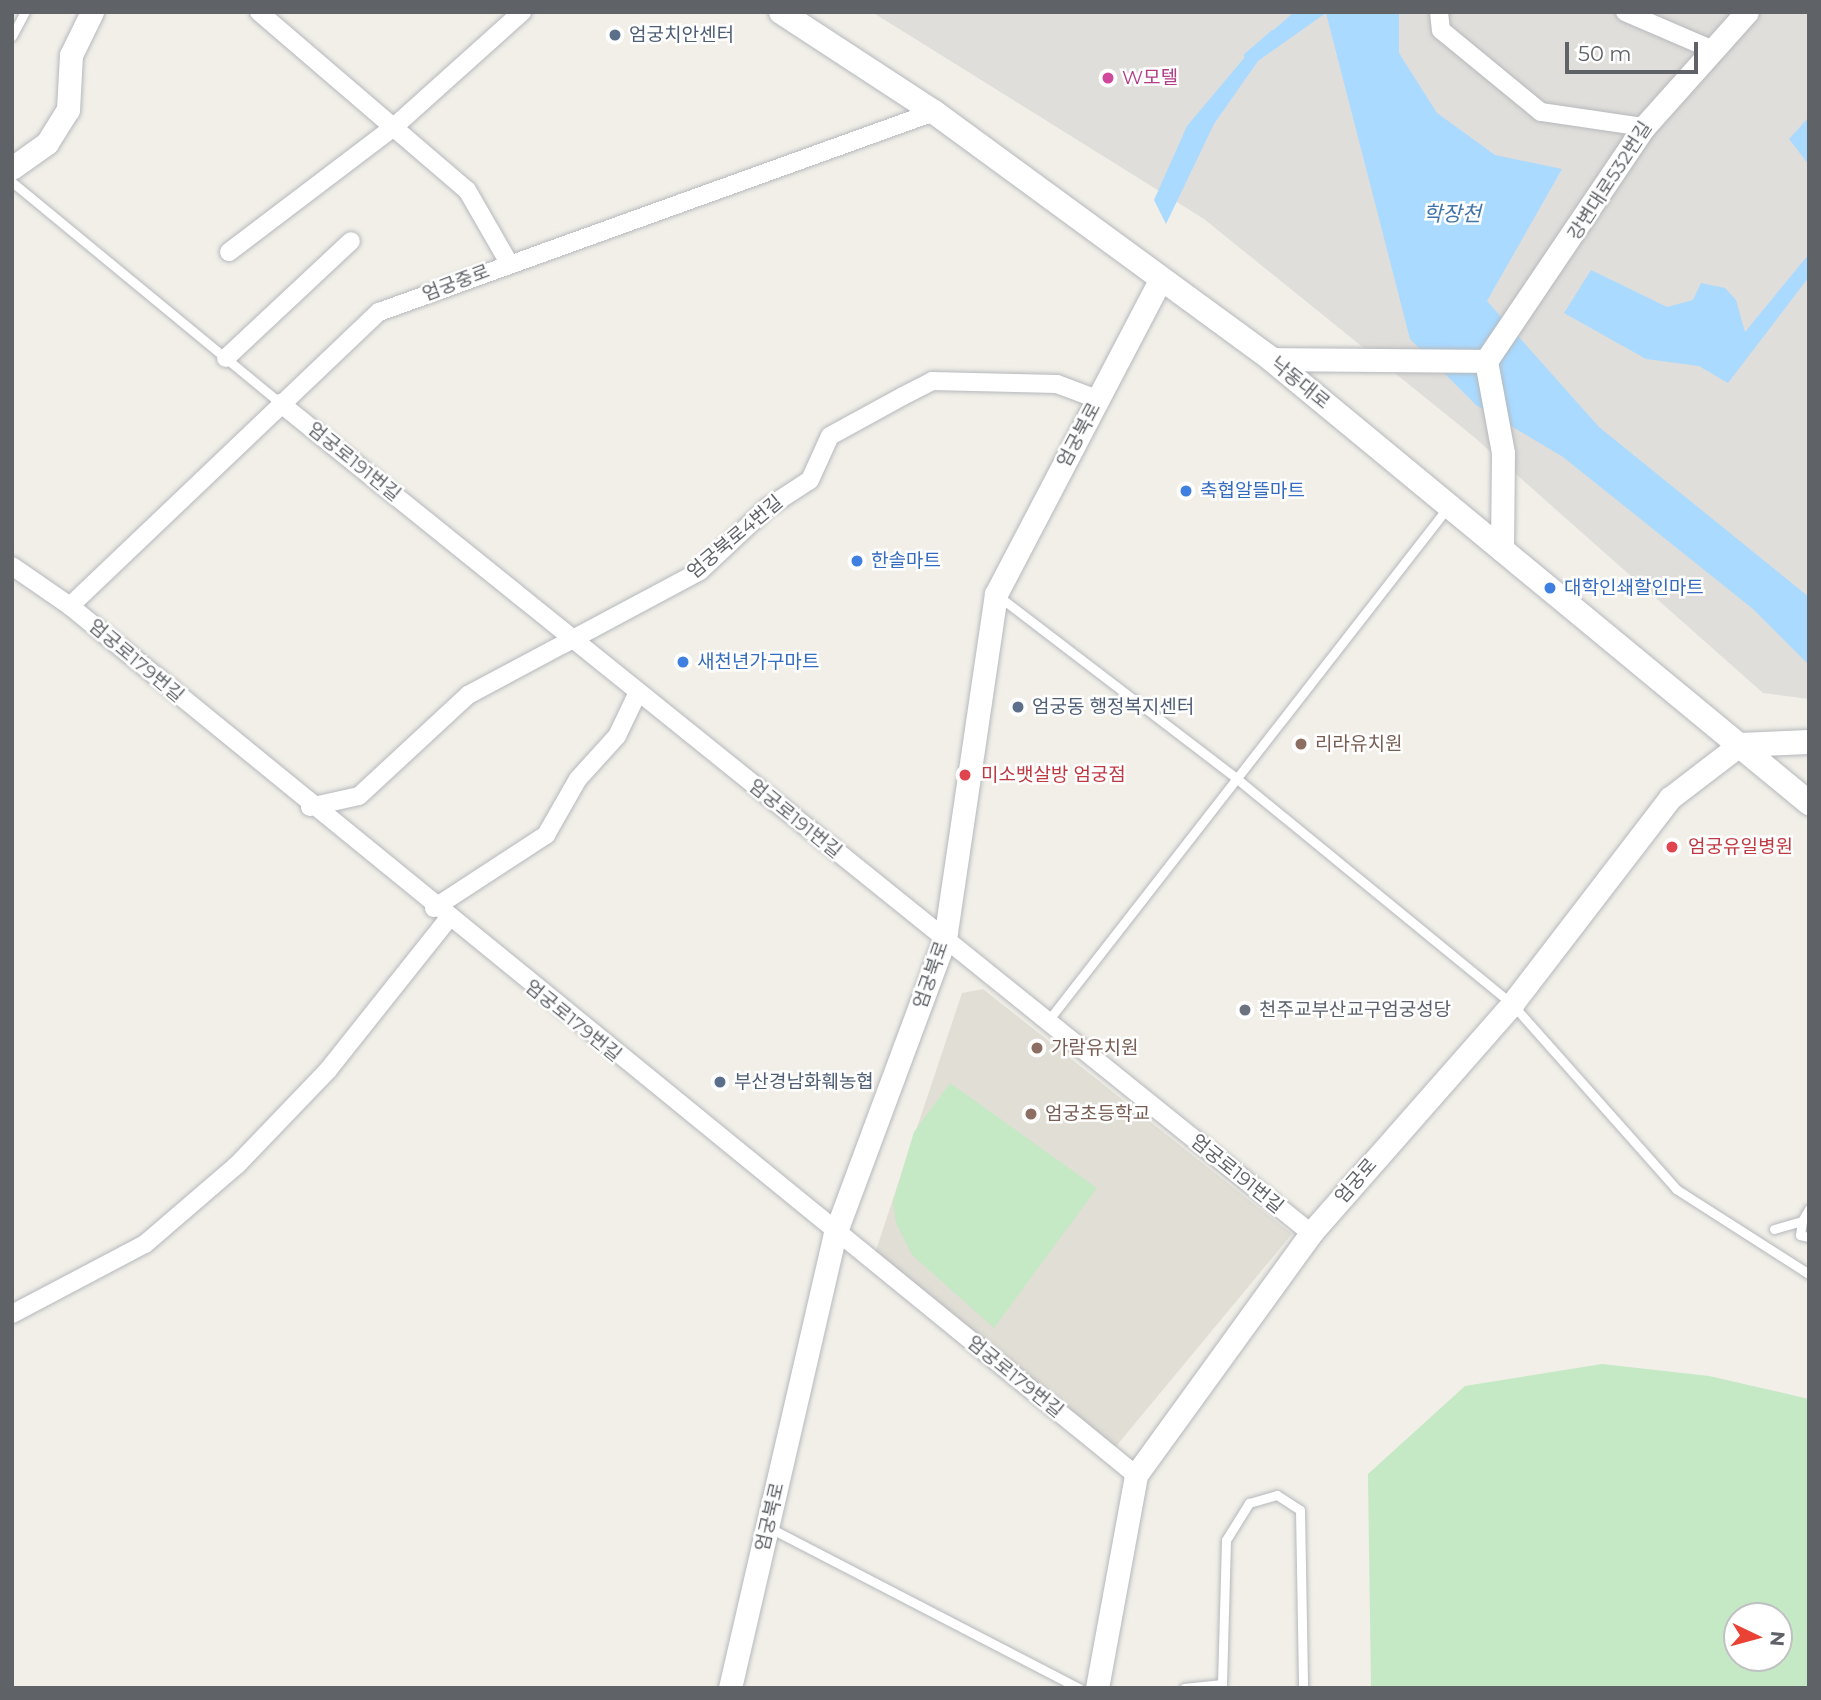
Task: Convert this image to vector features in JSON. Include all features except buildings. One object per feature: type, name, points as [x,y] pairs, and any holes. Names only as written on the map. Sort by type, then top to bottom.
[{"type":"main road","name":"낙동대로","points":[[781,12],[934,112],[1271,359],[1809,803]]},
{"type":"main road","points":[[1740,745],[1809,742]]},
{"type":"street","points":[[12,169],[47,143],[68,110],[71,55],[92,12]]},
{"type":"street","points":[[260,12],[467,190],[509,263]]},
{"type":"street","points":[[229,252],[395,126],[522,12]]},
{"type":"street","points":[[1439,12],[1441,30],[1541,112],[1644,127]]},
{"type":"street","points":[[1625,12],[1711,49]]},
{"type":"street","name":"강변대로532번길","points":[[1486,361],[1520,320],[1644,127],[1711,49],[1747,12]]},
{"type":"street","name":"엄궁중로","points":[[70,606],[280,403],[379,312],[934,112]]},
{"type":"street","points":[[226,358],[351,241]]},
{"type":"street","name":"엄궁북로","points":[[730,1688],[835,1234],[944,939],[996,594],[1160,280]]},
{"type":"street","points":[[1271,359],[1407,363],[1486,361],[1503,453],[1502,550]]},
{"type":"street","name":"엄궁북로4번길","points":[[310,807],[359,796],[468,695],[574,641],[700,570],[767,508],[810,480],[830,436],[932,381],[1057,384],[1097,399]]},
{"type":"street","name":"엄궁로191번길","points":[[280,403],[1311,1233]]},
{"type":"street","name":"엄궁로179번길","points":[[12,566],[70,606],[310,807],[1136,1475]]},
{"type":"street","points":[[434,908],[546,835],[578,779],[617,736],[638,692]]},
{"type":"street","name":"엄궁로","points":[[1097,1688],[1136,1475],[1311,1233],[1512,1004],[1670,798],[1740,745]]},
{"type":"street","points":[[12,1314],[145,1244],[237,1165],[328,1070],[449,919]]},
{"type":"lane","points":[[12,36],[25,12]]},
{"type":"lane","points":[[12,182],[280,403]]},
{"type":"lane","points":[[1047,1022],[1449,506]]},
{"type":"lane","points":[[996,594],[1236,778],[1512,1004],[1676,1189],[1809,1274]]},
{"type":"lane","points":[[1809,1209],[1802,1222],[1800,1235],[1809,1237]]},
{"type":"lane","points":[[1774,1229],[1802,1222]]},
{"type":"lane","points":[[1184,1688],[1222,1684],[1226,1540],[1249,1503],[1277,1494],[1300,1510],[1303,1688]]},
{"type":"lane","points":[[768,1527],[1079,1688]]},
{"type":"shaded area","points":[[872,12],[1809,12],[1809,699],[1763,693],[1474,437],[1204,219]]},
{"type":"shaded area","name":"엄궁초등학교","points":[[983,989],[1292,1234],[1113,1450],[873,1259],[962,993]]},
{"type":"green space","points":[[950,1083],[1097,1188],[994,1328],[912,1255],[896,1223],[893,1201],[914,1132]]},
{"type":"green space","points":[[1602,1364],[1709,1376],[1809,1399],[1809,1688],[1371,1688],[1368,1474],[1465,1386]]},
{"type":"water","name":"학장천","points":[[1294,12],[1399,12],[1399,53],[1437,113],[1495,155],[1562,169],[1487,301],[1599,427],[1809,597],[1809,665],[1753,609],[1563,457],[1476,405],[1410,339],[1326,13],[1258,61],[1214,124],[1166,224],[1154,200],[1187,126],[1250,51]]},
{"type":"water","points":[[1809,117],[1809,165],[1789,139]]},
{"type":"water","points":[[1809,254],[1809,277],[1728,383],[1699,366],[1646,359],[1564,313],[1591,270],[1667,307],[1693,300],[1701,283],[1725,288],[1736,300],[1745,332]]},
{"type":"waterway","points":[[1246,55],[1272,32]]},
{"type":"place","name":"엄궁치안센터","points":[[615,35]]},
{"type":"place","name":"W모텔","points":[[1108,78]]},
{"type":"place","name":"축협알뜰마트","points":[[1186,491]]},
{"type":"place","name":"한솔마트","points":[[857,561]]},
{"type":"place","name":"대학인쇄할인마트","points":[[1550,588]]},
{"type":"place","name":"새천년가구마트","points":[[683,662]]},
{"type":"place","name":"엄궁동 행정복지센터","points":[[1018,707]]},
{"type":"place","name":"리라유치원","points":[[1301,744]]},
{"type":"place","name":"미소뱃살방 엄궁점","points":[[965,775]]},
{"type":"place","name":"엄궁유일병원","points":[[1672,847]]},
{"type":"place","name":"천주교부산교구엄궁성당","points":[[1245,1010]]},
{"type":"place","name":"가람유치원","points":[[1037,1048]]},
{"type":"place","name":"부산경남화훼농협","points":[[720,1082]]},
{"type":"place","name":"엄궁초등학교","points":[[1031,1114]]}]
